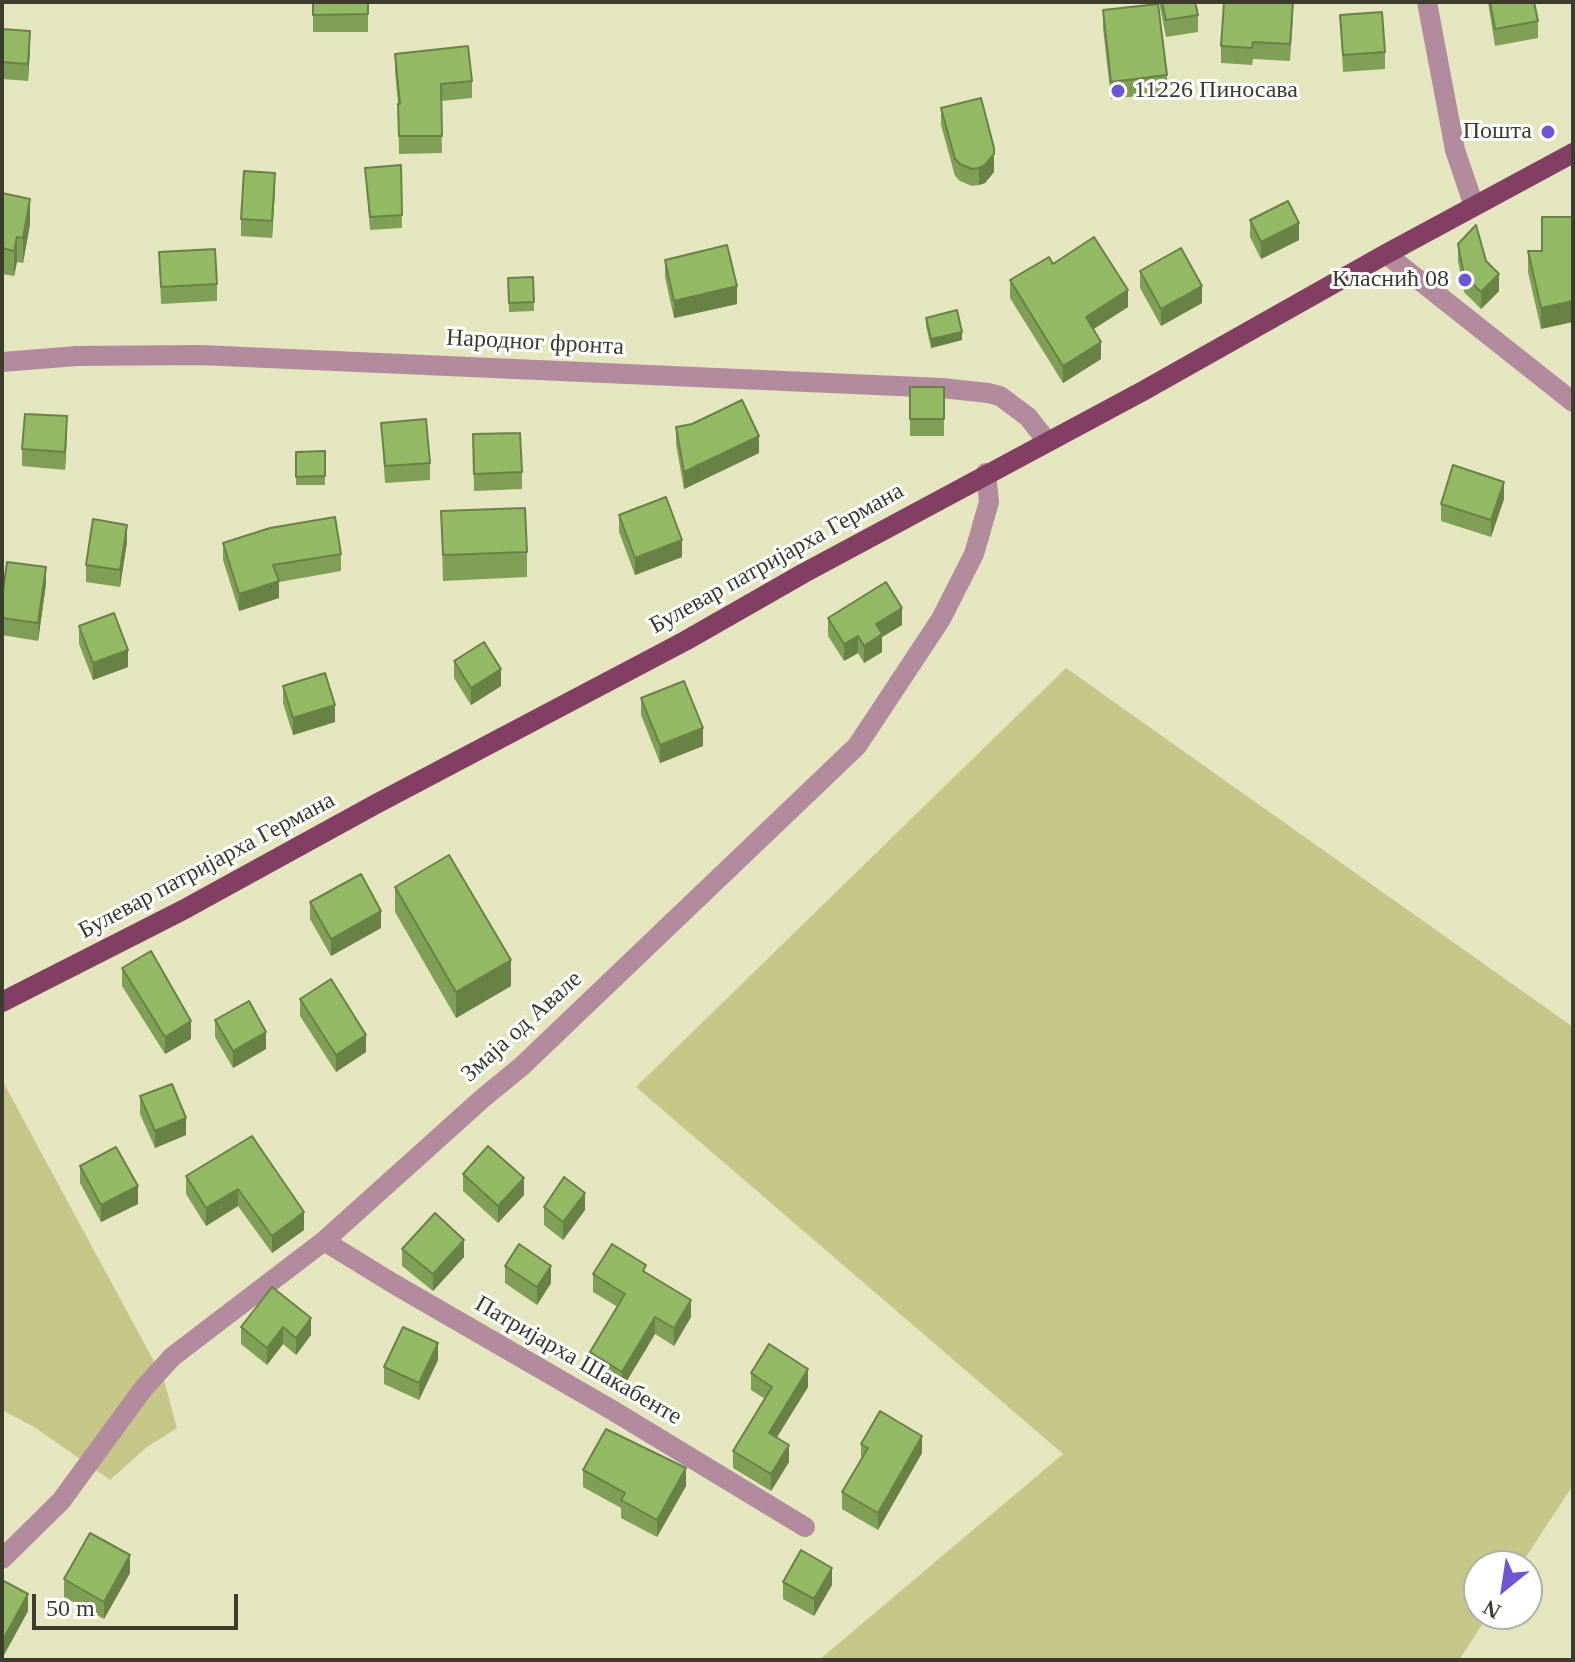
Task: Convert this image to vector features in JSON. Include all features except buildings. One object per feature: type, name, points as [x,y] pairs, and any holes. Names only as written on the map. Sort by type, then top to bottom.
[{"type":"main road","name":"Булевар патријарха Германа","points":[[2,1002],[183,910],[685,641],[1573,153]]},
{"type":"street","points":[[1427,2],[1455,150],[1474,206]]},
{"type":"street","points":[[1386,254],[1404,272],[1573,402]]},
{"type":"street","name":"Народног фронта","points":[[2,362],[77,356],[200,355],[942,388],[1000,396],[1028,417],[1047,441]]},
{"type":"street","name":"Змаја од Авале","points":[[2,1559],[61,1501],[125,1413],[172,1357],[252,1299],[324,1241],[522,1066],[857,746],[941,619],[974,554],[989,502],[986,473]]},
{"type":"street","name":"Патријарха Шакабенте","points":[[324,1241],[805,1527]]},
{"type":"green space","points":[[1066,668],[1573,1027],[1573,1485],[1530,1550],[1463,1550],[1463,1630],[1479,1630],[1459,1660],[819,1660],[1063,1454],[636,1087]]},
{"type":"green space","points":[[2,1080],[164,1380],[177,1428],[147,1447],[110,1480],[36,1428],[2,1410]]},
{"type":"place","name":"11226 Пиносава","points":[[1118,91]]},
{"type":"place","name":"Пошта","points":[[1548,132]]},
{"type":"place","name":"Класнић 08","points":[[1465,280]]}]
